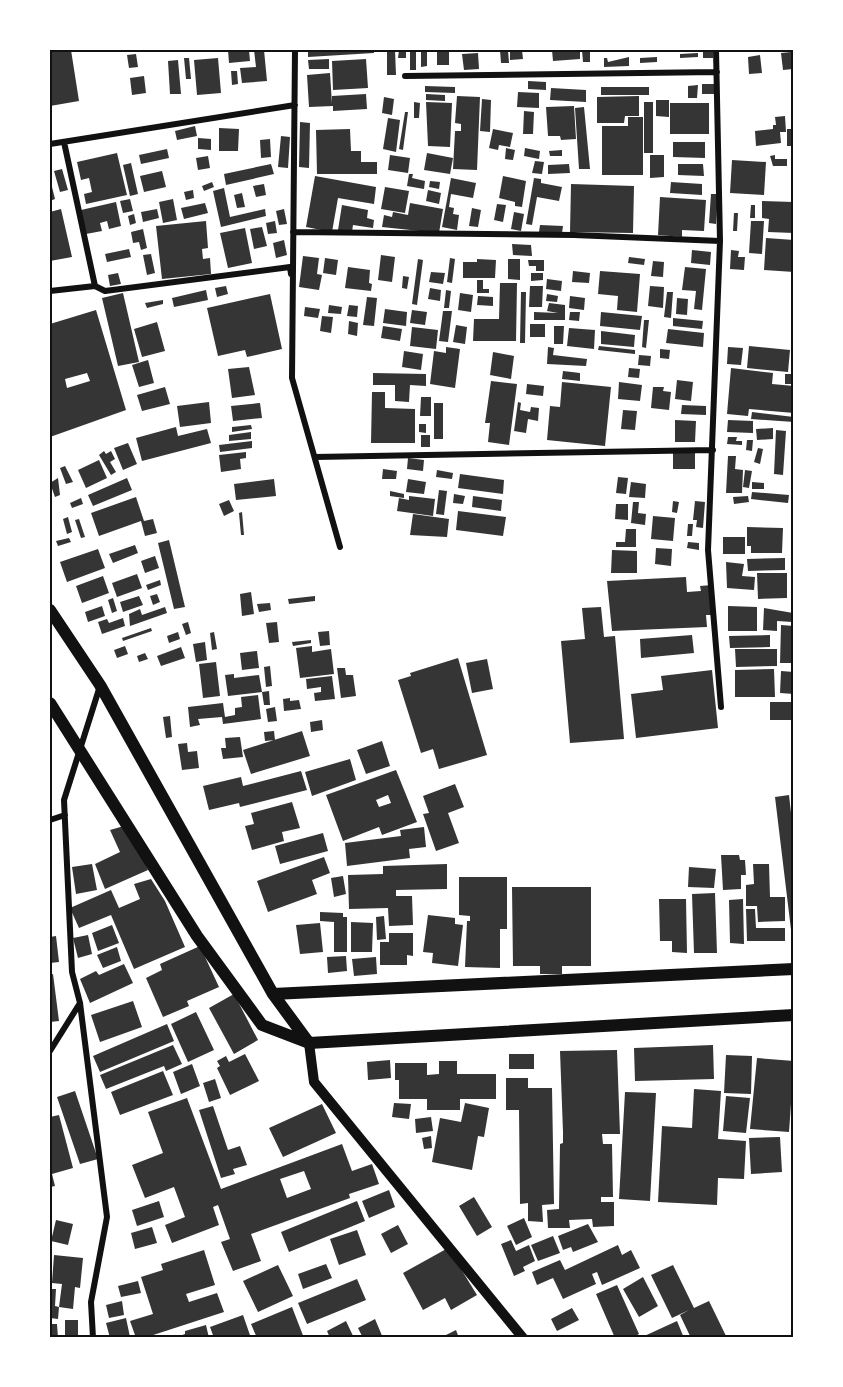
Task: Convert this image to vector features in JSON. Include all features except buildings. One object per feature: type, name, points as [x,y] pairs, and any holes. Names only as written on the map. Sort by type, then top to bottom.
[{"type":"main road","points":[[50,610],[100,685],[273,994],[309,1043]]},
{"type":"main road","points":[[50,703],[196,936],[262,1025],[309,1043],[794,1015]]},
{"type":"main road","points":[[273,994],[794,969]]},
{"type":"street","points":[[295,50],[292,378],[340,547]]},
{"type":"street","points":[[716,50],[720,241],[708,550],[721,707]]},
{"type":"street","points":[[405,76],[717,72]]},
{"type":"street","points":[[50,144],[294,105]]},
{"type":"street","points":[[64,142],[95,286]]},
{"type":"street","points":[[293,232],[574,235],[720,241]]},
{"type":"street","points":[[50,291],[95,286],[105,291],[290,267],[292,286]]},
{"type":"street","points":[[315,456],[713,450]]},
{"type":"street","points":[[93,1338],[91,1302],[107,1217],[80,1003],[72,972],[64,800],[100,685]]},
{"type":"street","points":[[50,820],[65,815]]},
{"type":"street","points":[[50,1051],[80,1003]]},
{"type":"street","points":[[309,1043],[314,1082],[523,1338]]}]
